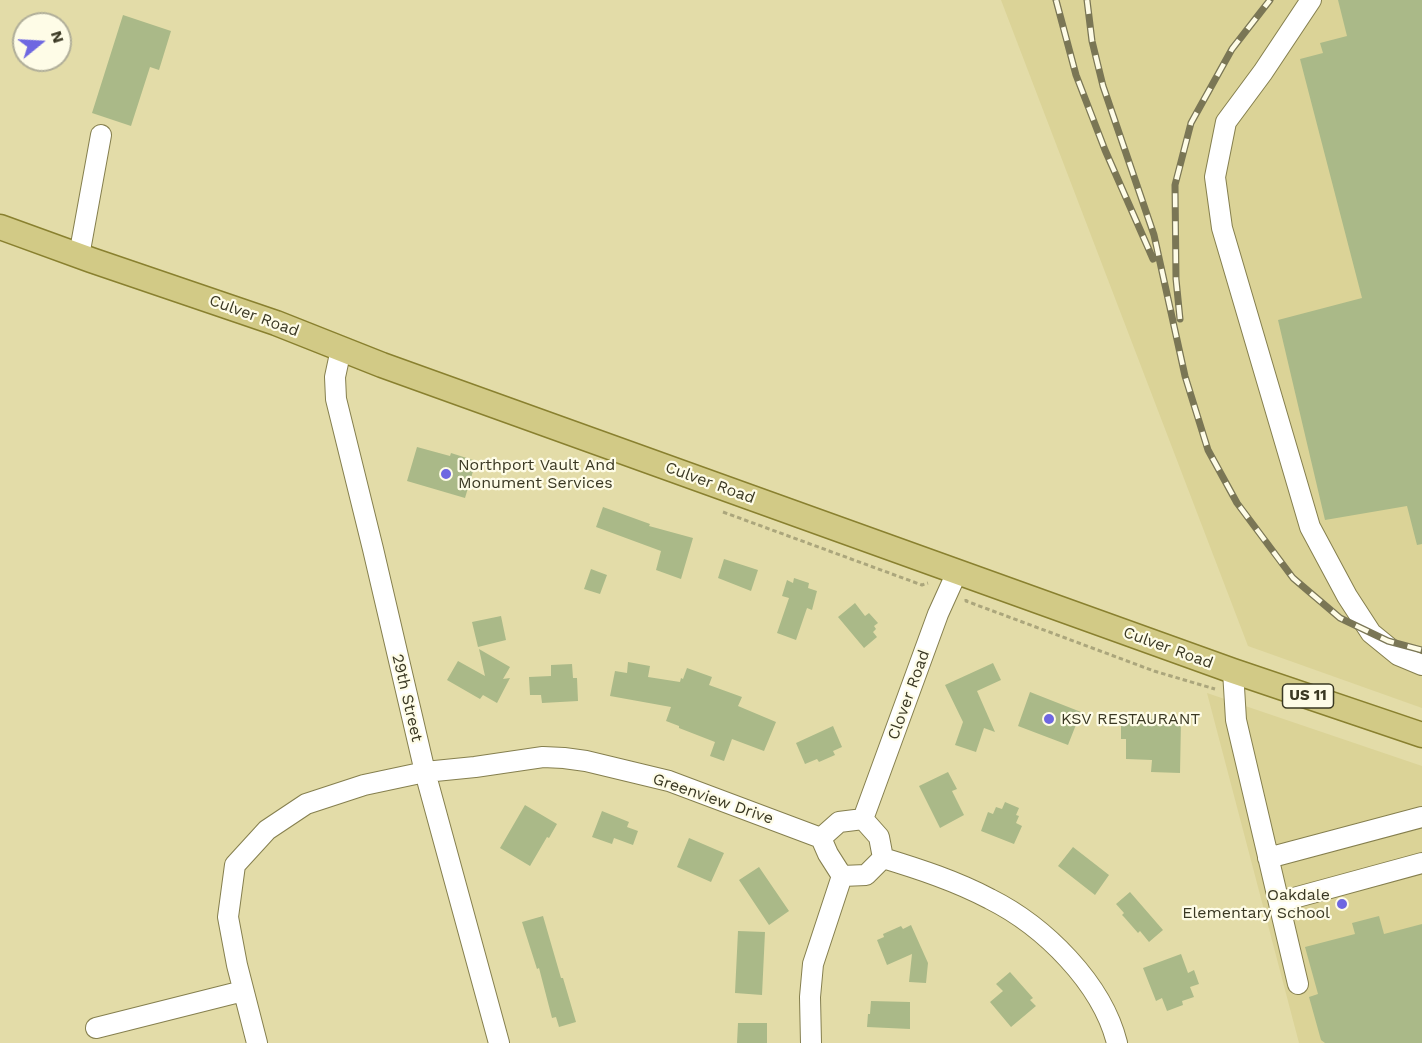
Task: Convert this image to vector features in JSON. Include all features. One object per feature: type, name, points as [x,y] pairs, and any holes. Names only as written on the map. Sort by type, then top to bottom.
[{"type":"main road","name":"Culver Road","points":[[0,227],[276,323],[393,369],[1233,671],[1422,735]]},
{"type":"street","points":[[1311,0],[1226,122],[1215,177],[1222,228],[1310,527],[1347,596],[1371,633],[1398,655],[1422,665]]},
{"type":"street","points":[[79,256],[101,135]]},
{"type":"street","name":"29th Street","points":[[341,349],[335,377],[336,399],[425,772],[499,1043]]},
{"type":"street","name":"Clover Road","points":[[863,819],[938,614],[957,572]]},
{"type":"street","points":[[1233,671],[1236,720],[1298,984]]},
{"type":"street","name":"Greenview Drive","points":[[257,1043],[237,965],[228,917],[235,865],[267,830],[306,804],[364,785],[425,772],[543,757],[564,758],[669,781],[821,838]]},
{"type":"street","points":[[1268,858],[1422,817]]},
{"type":"street","points":[[842,876],[821,838],[839,822],[863,819],[879,837],[883,858]]},
{"type":"street","points":[[842,876],[866,875],[883,858]]},
{"type":"street","points":[[883,858],[952,882],[991,899],[1027,922],[1074,965],[1098,999],[1118,1043]]},
{"type":"street","points":[[1279,902],[1422,863]]},
{"type":"street","points":[[811,1043],[810,997],[813,964],[842,876]]},
{"type":"street","points":[[96,1028],[243,991]]},
{"type":"shaded area","points":[[1001,0],[1422,0],[1422,708],[1248,646]]},
{"type":"shaded area","name":"Oakdale Elementary School","points":[[1207,693],[1422,766],[1422,1043],[1299,1043]]},
{"type":"building","points":[[1338,0],[1422,0],[1422,544],[1417,545],[1407,506],[1325,520],[1278,320],[1362,298],[1300,59],[1323,53],[1320,43],[1347,36]]},
{"type":"building","points":[[123,15],[171,31],[159,70],[150,67],[131,126],[92,113]]},
{"type":"building","points":[[417,447],[450,456],[451,453],[476,461],[465,498],[407,481]]},
{"type":"building","points":[[603,507],[650,524],[649,526],[693,538],[681,579],[656,570],[661,551],[596,527]]},
{"type":"building","points":[[724,559],[758,570],[751,591],[718,578]]},
{"type":"building","points":[[591,569],[607,575],[600,594],[584,589]]},
{"type":"building","points":[[794,578],[809,583],[808,588],[817,591],[812,610],[807,608],[796,640],[777,633],[789,598],[782,596],[787,580],[793,583]]},
{"type":"building","points":[[855,603],[865,616],[869,613],[878,623],[874,626],[876,629],[873,632],[877,637],[864,648],[838,617]]},
{"type":"building","points":[[501,616],[506,640],[478,647],[472,622]]},
{"type":"building","points":[[479,649],[510,667],[503,679],[510,678],[497,703],[483,695],[480,699],[447,680],[458,661],[485,676]]},
{"type":"building","points":[[628,662],[650,666],[648,677],[680,682],[687,668],[712,677],[709,685],[742,697],[738,706],[776,722],[764,751],[732,739],[724,761],[710,756],[715,742],[666,721],[671,707],[610,696],[615,671],[627,673]]},
{"type":"building","points":[[993,663],[1001,680],[977,691],[995,732],[984,728],[976,752],[955,745],[963,722],[945,685]]},
{"type":"building","points":[[572,664],[573,678],[577,678],[578,701],[542,703],[541,695],[530,695],[529,677],[551,676],[551,665]]},
{"type":"building","name":"KSV RESTAURANT","points":[[1030,692],[1081,712],[1068,745],[1018,726]]},
{"type":"building","points":[[1127,718],[1181,720],[1180,773],[1151,772],[1152,760],[1126,759],[1126,739],[1121,739],[1121,721],[1127,722]]},
{"type":"building","points":[[833,726],[842,747],[833,751],[835,755],[819,762],[817,759],[805,764],[796,743]]},
{"type":"building","points":[[948,772],[957,789],[952,791],[964,815],[940,828],[919,786]]},
{"type":"building","points":[[1005,802],[1019,808],[1016,823],[1022,826],[1014,844],[981,831],[988,812],[993,814],[996,807],[1002,809]]},
{"type":"building","points":[[525,805],[557,824],[530,866],[500,848]]},
{"type":"building","points":[[602,811],[629,822],[627,827],[638,831],[633,845],[614,838],[612,844],[592,837]]},
{"type":"building","points":[[689,838],[724,853],[711,882],[677,867]]},
{"type":"building","points":[[1073,847],[1109,875],[1095,895],[1058,866]]},
{"type":"building","points":[[759,867],[789,911],[769,925],[739,880]]},
{"type":"building","points":[[1130,892],[1163,930],[1149,942],[1122,915],[1124,913],[1116,904]]},
{"type":"building","points":[[543,916],[576,1022],[559,1027],[556,1017],[552,1018],[539,968],[537,969],[522,922]]},
{"type":"building","points":[[1379,916],[1384,934],[1422,924],[1422,1043],[1325,1043],[1321,1040],[1309,997],[1318,994],[1305,947],[1355,934],[1352,923]]},
{"type":"building","points":[[911,925],[928,963],[926,983],[909,982],[912,954],[887,965],[877,940],[884,937],[883,934],[901,926],[903,929]]},
{"type":"building","points":[[738,931],[765,932],[762,995],[735,993]]},
{"type":"building","points":[[1181,954],[1188,973],[1194,970],[1199,984],[1190,987],[1194,997],[1182,1001],[1183,1005],[1167,1011],[1162,998],[1156,1001],[1143,968]]},
{"type":"building","points":[[1010,972],[1033,998],[1030,1000],[1036,1006],[1011,1027],[990,1002],[1003,991],[996,984]]},
{"type":"building","points":[[871,1001],[910,1002],[910,1029],[867,1027]]},
{"type":"building","points":[[738,1023],[767,1023],[767,1043],[737,1043]]},
{"type":"railway","points":[[1056,0],[1076,75],[1105,150],[1153,259]]},
{"type":"railway","points":[[1087,0],[1092,41],[1103,86],[1154,235],[1185,376],[1208,450],[1237,503],[1293,578],[1340,618],[1388,641],[1422,650]]},
{"type":"railway","points":[[1180,319],[1176,279],[1175,185],[1191,123],[1232,49],[1270,0]]},
{"type":"place","name":"Northport Vault And Monument Services","points":[[446,474]]},
{"type":"place","name":"KSV RESTAURANT","points":[[1049,719]]},
{"type":"place","name":"Oakdale Elementary School","points":[[1342,904]]}]
